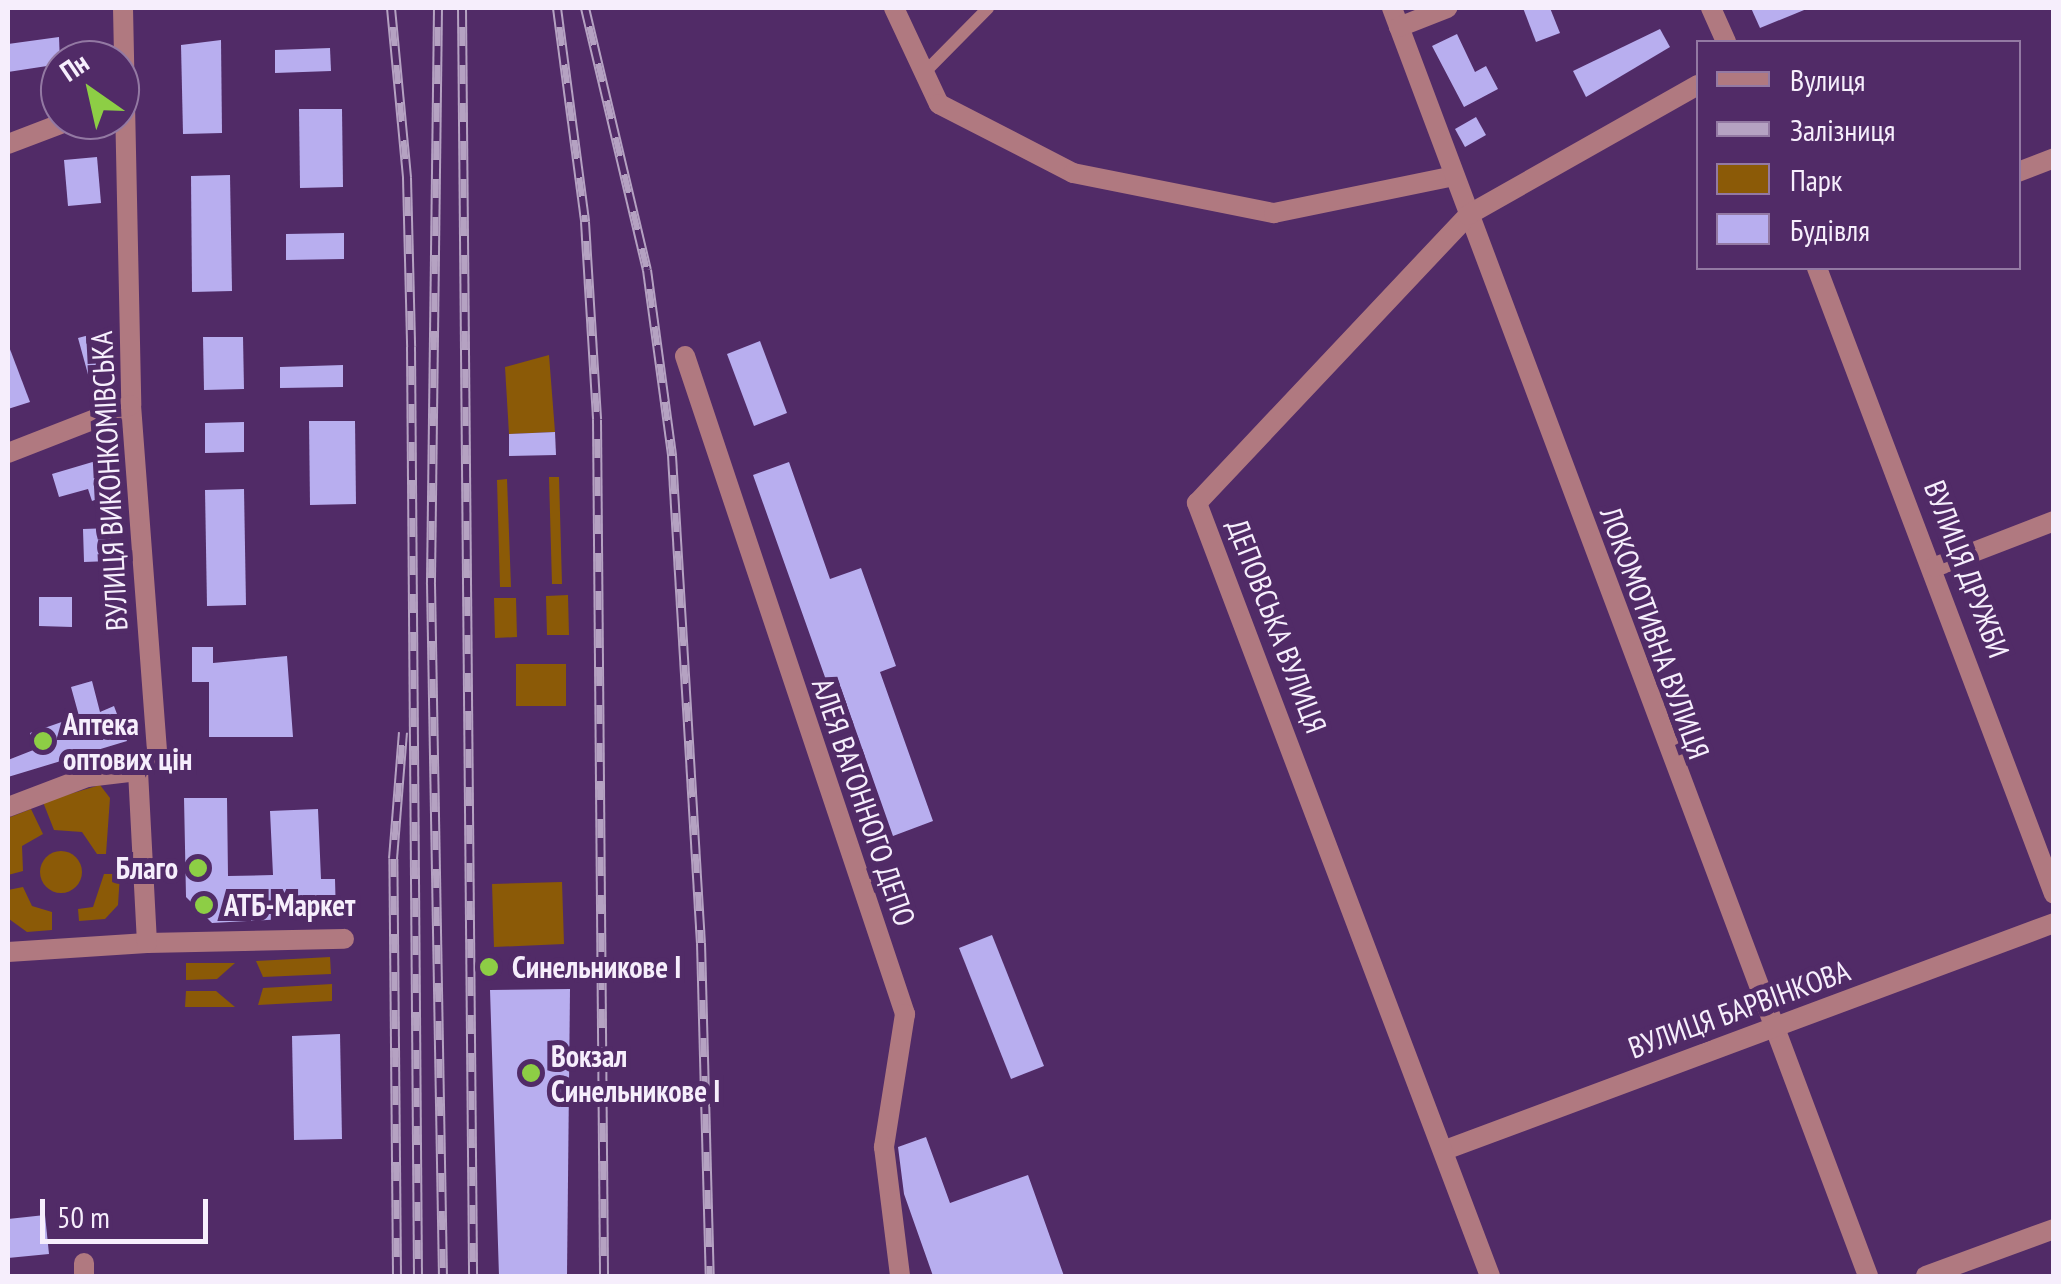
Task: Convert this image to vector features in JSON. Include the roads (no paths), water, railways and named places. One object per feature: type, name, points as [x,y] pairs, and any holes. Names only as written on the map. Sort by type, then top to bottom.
[{"type":"street","name":"ВУЛИЦЯ ВИКОНКОМІВСЬКА","points":[[123,8],[123,40]]},
{"type":"street","points":[[894,8],[938,104],[1073,173],[1274,213],[1454,176]]},
{"type":"street","points":[[1395,17],[1447,8]]},
{"type":"street","points":[[1711,8],[1725,40]]},
{"type":"street","name":"ЛОКОМОТИВНА ВУЛИЦЯ","points":[[1395,17],[1770,1030],[1868,1276]]},
{"type":"street","name":"ДЕПОВСЬКА ВУЛИЦЯ","points":[[1490,1276],[1197,503],[1468,215],[1696,86]]},
{"type":"street","points":[[8,144],[40,132]]},
{"type":"street","name":"ВУЛИЦЯ ВИКОНКОМІВСЬКА","points":[[125,140],[131,405],[157,753],[138,772],[147,943]]},
{"type":"street","points":[[2021,171],[2054,158]]},
{"type":"street","name":"ВУЛИЦЯ ДРУЖБИ","points":[[1818,270],[1935,566],[2054,894]]},
{"type":"street","name":"АЛЕЯ ВАГОННОГО ДЕПО","points":[[684,356],[905,1014],[884,1147],[900,1276]]},
{"type":"street","points":[[8,452],[131,405]]},
{"type":"street","points":[[1935,566],[2054,521]]},
{"type":"street","points":[[8,807],[87,777],[138,772]]},
{"type":"street","name":"ВУЛИЦЯ БАРВІНКОВА","points":[[1445,1150],[2054,923]]},
{"type":"street","points":[[8,952],[147,943],[344,939]]},
{"type":"street","points":[[1926,1276],[2054,1229]]},
{"type":"lane","points":[[924,73],[988,8]]},
{"type":"railway","points":[[391,8],[407,178],[411,347],[418,1276]]},
{"type":"railway","points":[[438,8],[431,584],[443,1276]]},
{"type":"railway","points":[[462,8],[473,1276]]},
{"type":"railway","points":[[557,8],[585,222],[597,420],[604,1276]]},
{"type":"railway","points":[[585,8],[647,270],[672,456],[701,943],[710,1276]]},
{"type":"railway","points":[[397,1276],[393,859],[403,732]]},
{"type":"place","name":"Аптека оптових цін","points":[[43,741]]},
{"type":"place","name":"Благо","points":[[198,868]]},
{"type":"place","name":"АТБ-Маркет","points":[[204,905]]},
{"type":"place","name":"Синельникове І","points":[[489,967]]},
{"type":"place","name":"Вокзал Синельникове І","points":[[531,1073]]}]
